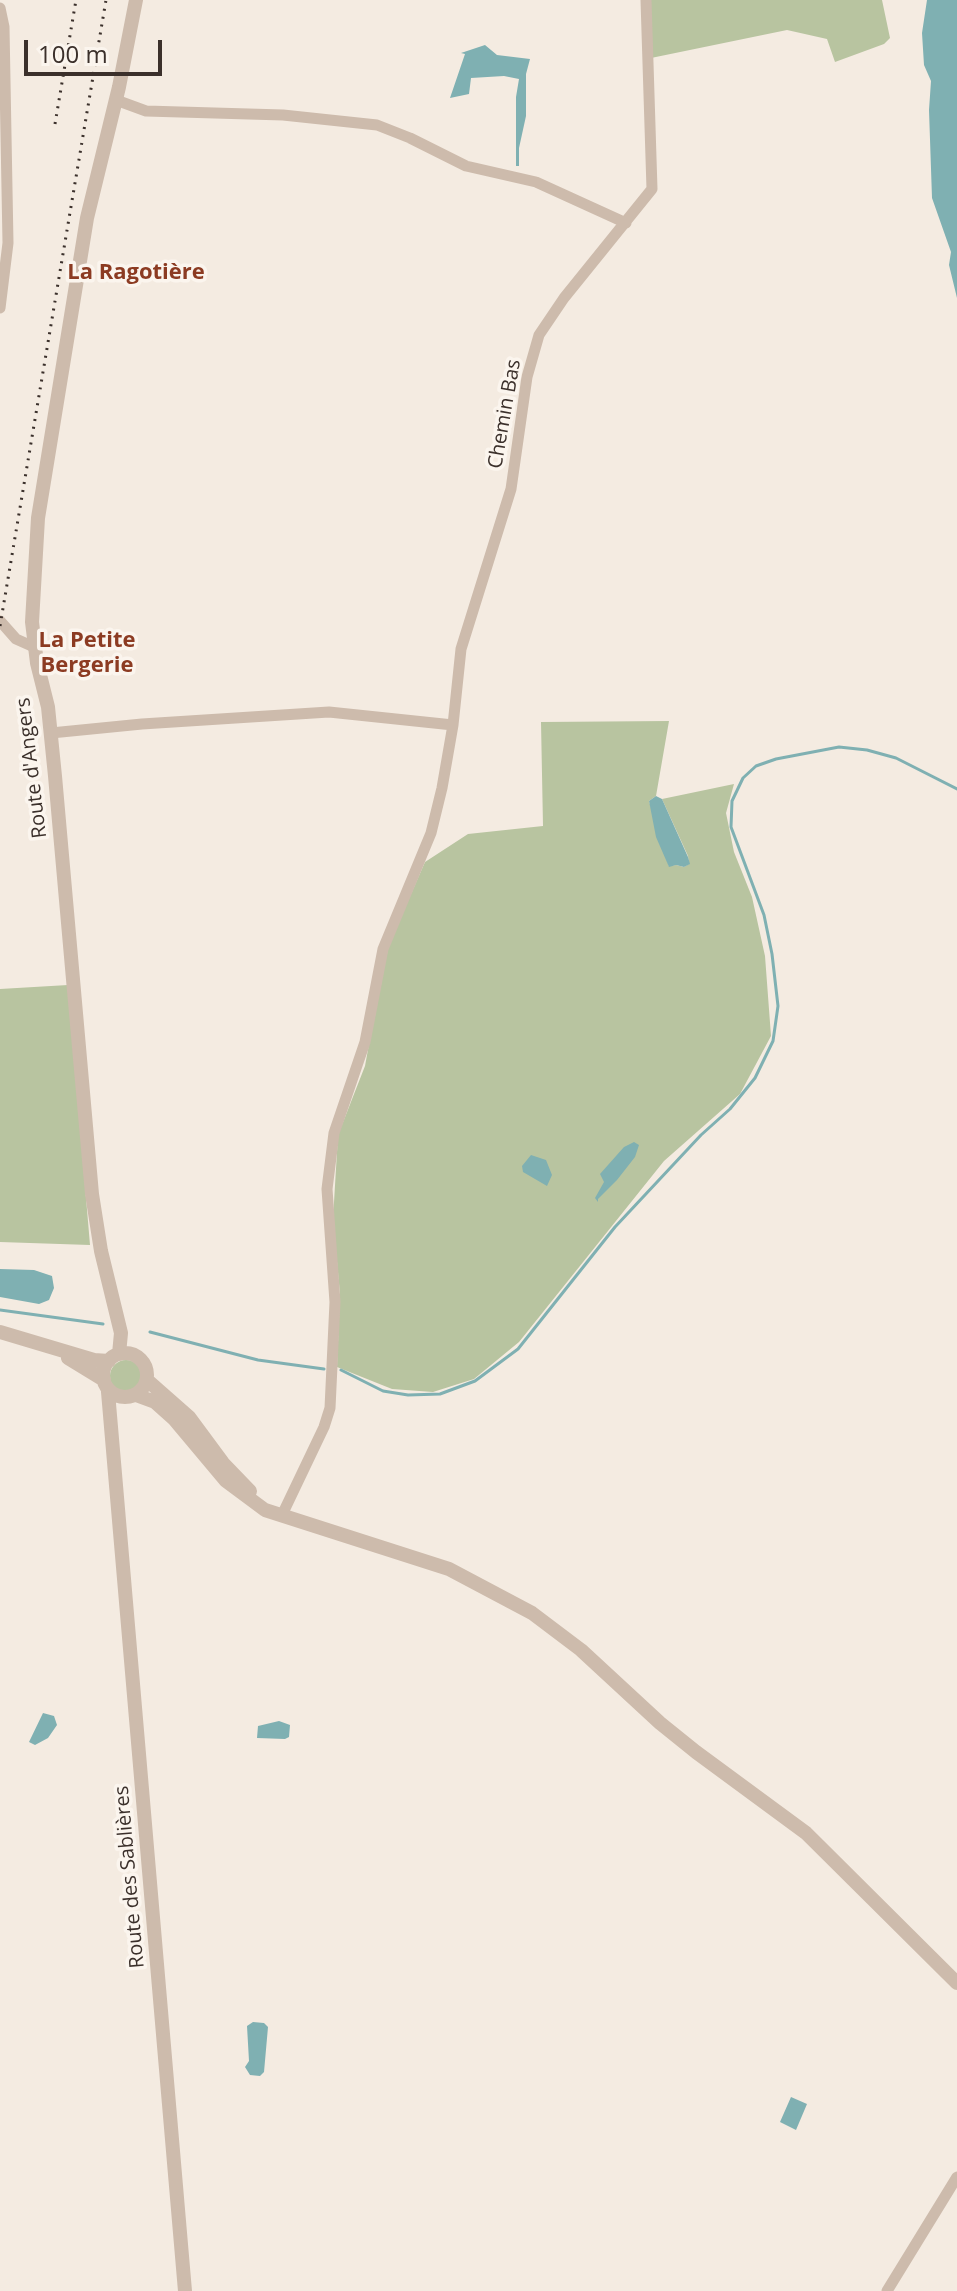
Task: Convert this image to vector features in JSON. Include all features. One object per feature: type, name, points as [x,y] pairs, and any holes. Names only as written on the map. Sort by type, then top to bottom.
[{"type":"street","name":"Route d'Angers","points":[[114,1358],[121,1333],[101,1251],[92,1194],[51,733],[34,647],[33,573],[38,518],[87,218],[116,100],[136,0]]},
{"type":"street","name":"Chemin Bas","points":[[282,1515],[330,1408],[335,1302],[327,1189],[334,1133],[365,1042],[383,949],[431,833],[453,723],[461,649],[511,489],[527,377],[539,335],[564,298],[652,189],[646,0]]},
{"type":"street","points":[[0,8],[4,27],[8,243],[0,308]]},
{"type":"street","points":[[116,100],[146,111],[283,115],[377,125],[466,166],[536,182],[626,223]]},
{"type":"street","points":[[0,621],[16,639],[34,647]]},
{"type":"street","points":[[51,733],[329,712],[453,723]]},
{"type":"street","name":"Route d'Angers","points":[[101,1251],[119,1293],[136,1354]]},
{"type":"street","points":[[0,1332],[94,1360],[136,1354],[146,1365],[147,1380],[189,1417],[233,1474],[282,1515]]},
{"type":"street","points":[[32,1341],[79,1364],[117,1397],[151,1399],[174,1419],[226,1481],[265,1510],[449,1569],[532,1613],[581,1650],[686,1744],[806,1833],[957,1983]]},
{"type":"street","points":[[106,1386],[104,1370],[114,1358]]},
{"type":"street","points":[[130,1396],[147,1380]]},
{"type":"street","name":"Route des Sablières","points":[[106,1386],[116,1461],[185,2291]]},
{"type":"street","name":"Route des Sablières","points":[[116,1461],[117,1423],[130,1396]]},
{"type":"street","points":[[887,2291],[957,2177]]},
{"type":"green space","points":[[650,0],[882,0],[890,38],[884,44],[835,62],[827,39],[787,30],[651,58]]},
{"type":"green space","points":[[669,721],[656,796],[649,801],[666,858],[669,866],[684,867],[689,864],[662,799],[734,784],[726,813],[734,852],[752,897],[765,956],[771,1036],[740,1094],[664,1161],[519,1342],[474,1379],[433,1392],[392,1389],[337,1367],[340,1294],[333,1219],[338,1135],[365,1066],[386,951],[425,862],[468,834],[543,826],[541,722]]},
{"type":"green space","points":[[68,985],[90,1245],[0,1242],[0,989]]},
{"type":"green space","points":[[126,1360],[137,1365],[142,1376],[137,1387],[126,1392],[115,1387],[110,1376],[115,1365]]},
{"type":"water","points":[[927,0],[957,0],[957,298],[949,265],[951,252],[932,198],[931,81],[924,65],[922,33]]},
{"type":"water","points":[[485,45],[497,55],[530,59],[526,74],[526,116],[519,148],[519,166],[516,166],[516,97],[519,79],[504,76],[471,78],[469,94],[450,98],[465,54],[461,53]]},
{"type":"water","points":[[656,796],[662,799],[688,857],[690,864],[684,867],[669,867],[656,837],[649,801]]},
{"type":"water","points":[[634,1142],[639,1145],[635,1157],[598,1202],[595,1198],[604,1182],[600,1174],[624,1147]]},
{"type":"water","points":[[531,1155],[546,1160],[552,1175],[547,1186],[523,1172],[522,1166]]},
{"type":"water","points":[[0,1269],[34,1270],[52,1276],[54,1288],[49,1300],[39,1304],[0,1297]]},
{"type":"water","points":[[43,1713],[54,1716],[57,1725],[48,1738],[35,1745],[29,1742]]},
{"type":"water","points":[[279,1721],[290,1725],[289,1737],[257,1738],[258,1726]]},
{"type":"water","points":[[253,2022],[264,2023],[268,2027],[264,2072],[260,2076],[250,2075],[245,2067],[249,2061],[247,2026]]},
{"type":"water","points":[[791,2097],[807,2104],[796,2130],[780,2122]]},
{"type":"waterway","points":[[341,1370],[383,1391],[408,1395],[440,1394],[475,1381],[518,1349],[615,1227],[701,1135],[730,1109],[755,1078],[773,1041],[778,1006],[764,915],[731,827],[732,801],[743,778],[756,766],[776,759],[839,747],[896,758],[957,789]]},
{"type":"waterway","points":[[0,1310],[103,1324]]},
{"type":"waterway","points":[[150,1332],[258,1360],[324,1369]]},
{"type":"railway","points":[[55,124],[76,0]]},
{"type":"railway","points":[[0,626],[106,0]]},
{"type":"district","name":"La Ragotière","points":[[136,273]]},
{"type":"district","name":"La Petite Bergerie","points":[[87,654]]}]
